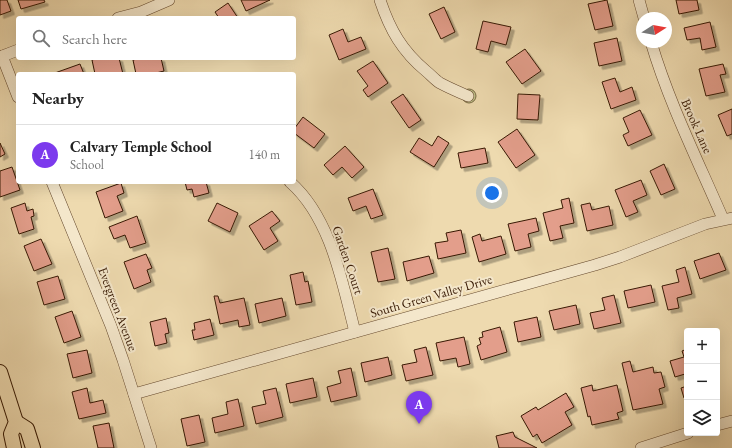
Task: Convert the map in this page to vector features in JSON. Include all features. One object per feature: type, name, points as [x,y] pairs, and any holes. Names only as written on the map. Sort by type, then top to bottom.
[{"type":"main road","points":[[0,372],[16,422],[11,434],[14,448]]},
{"type":"main road","points":[[16,422],[27,428],[33,448]]},
{"type":"street","points":[[126,16],[141,12],[169,0]]},
{"type":"street","points":[[380,0],[391,29],[406,52],[439,82],[468,96]]},
{"type":"street","points":[[639,0],[642,12]]},
{"type":"street","name":"Brook Lane","points":[[653,48],[670,99],[728,219]]},
{"type":"street","points":[[16,51],[1,57],[16,92]]},
{"type":"street","name":"Evergreen Avenue","points":[[53,184],[111,326],[151,448]]},
{"type":"street","name":"Garden Court","points":[[292,184],[315,212],[333,252],[355,332]]},
{"type":"street","name":"South Green Valley Drive","points":[[134,394],[601,263],[705,224],[728,219]]},
{"type":"street","points":[[720,424],[732,421]]},
{"type":"street","points":[[641,448],[684,434]]},
{"type":"green space","points":[[466,89],[472,89],[476,93],[476,99],[472,103],[466,103],[462,99],[462,93]]},
{"type":"building","points":[[0,0],[7,0],[11,11],[0,15]]},
{"type":"building","points":[[18,0],[44,0],[45,2],[21,9]]},
{"type":"building","points":[[241,0],[270,0],[246,11]]},
{"type":"building","points":[[607,0],[613,26],[595,30],[588,4]]},
{"type":"building","points":[[676,0],[697,0],[699,10],[679,14]]},
{"type":"building","points":[[228,3],[237,16],[218,16],[215,12]]},
{"type":"building","points":[[444,7],[455,32],[441,39],[429,14]]},
{"type":"building","points":[[483,21],[511,27],[506,45],[491,41],[488,52],[476,49]]},
{"type":"building","points":[[710,22],[716,47],[702,50],[700,38],[687,40],[684,28]]},
{"type":"building","points":[[343,29],[348,42],[361,37],[366,49],[339,60],[329,35]]},
{"type":"building","points":[[617,38],[622,61],[599,66],[594,43]]},
{"type":"building","points":[[525,49],[541,71],[522,84],[506,62]]},
{"type":"building","points":[[92,60],[120,60],[122,72],[95,72]]},
{"type":"building","points":[[133,60],[161,60],[164,71],[136,72]]},
{"type":"building","points":[[373,61],[388,83],[368,97],[363,90],[368,86],[357,71]]},
{"type":"building","points":[[80,64],[83,72],[58,72]]},
{"type":"building","points":[[723,64],[726,74],[720,75],[725,92],[706,96],[699,69]]},
{"type":"building","points":[[615,78],[620,92],[632,87],[636,100],[611,109],[602,82]]},
{"type":"building","points":[[403,94],[421,120],[409,128],[391,102]]},
{"type":"building","points":[[518,94],[540,95],[538,120],[517,119]]},
{"type":"building","points":[[732,109],[732,134],[727,136],[718,115]]},
{"type":"building","points":[[640,110],[652,135],[628,146],[623,135],[629,132],[623,118]]},
{"type":"building","points":[[303,117],[325,134],[314,148],[296,134],[296,126]]},
{"type":"building","points":[[517,129],[535,155],[516,168],[498,142]]},
{"type":"building","points":[[438,136],[449,143],[434,167],[410,152],[419,138],[432,146]]},
{"type":"building","points":[[0,143],[5,154],[0,157]]},
{"type":"building","points":[[345,146],[364,167],[352,178],[342,167],[333,175],[324,165]]},
{"type":"building","points":[[485,148],[488,163],[461,168],[458,153]]},
{"type":"building","points":[[664,164],[675,189],[661,195],[650,171]]},
{"type":"building","points":[[12,167],[16,178],[16,184],[18,184],[20,190],[0,197],[0,171]]},
{"type":"building","points":[[641,180],[647,195],[633,201],[638,212],[626,217],[615,190]]},
{"type":"building","points":[[121,184],[124,193],[117,196],[123,211],[105,218],[96,192]]},
{"type":"building","points":[[186,184],[207,184],[209,193],[194,197],[192,189],[187,190]]},
{"type":"building","points":[[373,189],[383,215],[371,219],[366,206],[353,211],[348,198]]},
{"type":"building","points":[[569,198],[574,223],[560,226],[563,238],[550,241],[543,213],[563,208],[561,200]]},
{"type":"building","points":[[25,203],[27,211],[33,209],[34,216],[31,217],[34,229],[19,234],[11,208]]},
{"type":"building","points":[[217,203],[238,213],[230,232],[208,221]]},
{"type":"building","points":[[590,203],[592,210],[609,206],[613,225],[587,231],[581,205]]},
{"type":"building","points":[[272,211],[280,221],[270,228],[278,241],[264,250],[249,226]]},
{"type":"building","points":[[137,216],[146,243],[130,248],[125,235],[114,239],[109,227]]},
{"type":"building","points":[[536,218],[539,231],[528,234],[531,247],[515,251],[508,224]]},
{"type":"building","points":[[461,230],[466,253],[438,259],[435,243],[448,241],[446,233]]},
{"type":"building","points":[[480,234],[482,241],[501,236],[506,254],[479,262],[472,237]]},
{"type":"building","points":[[41,239],[52,264],[34,271],[24,246]]},
{"type":"building","points":[[388,248],[395,279],[378,282],[371,252]]},
{"type":"building","points":[[719,253],[726,270],[700,279],[694,261]]},
{"type":"building","points":[[146,254],[152,268],[147,270],[151,282],[134,289],[124,262]]},
{"type":"building","points":[[429,256],[434,273],[407,281],[403,262]]},
{"type":"building","points":[[685,267],[692,294],[677,298],[679,308],[668,310],[662,286],[679,282],[676,270]]},
{"type":"building","points":[[303,272],[305,282],[308,281],[312,302],[296,305],[290,275]]},
{"type":"building","points":[[58,276],[65,299],[44,305],[37,282]]},
{"type":"building","points":[[651,285],[655,302],[628,308],[624,291]]},
{"type":"building","points":[[614,295],[621,323],[594,329],[590,313],[605,310],[602,298]]},
{"type":"building","points":[[214,296],[218,296],[220,303],[244,298],[250,325],[239,327],[238,320],[220,324]]},
{"type":"building","points":[[282,298],[286,316],[259,323],[255,304]]},
{"type":"building","points":[[576,305],[580,324],[554,330],[549,311]]},
{"type":"building","points":[[72,311],[81,337],[64,343],[55,317]]},
{"type":"building","points":[[537,317],[541,337],[518,342],[514,322]]},
{"type":"building","points":[[166,318],[169,333],[165,334],[167,343],[155,346],[150,322]]},
{"type":"building","points":[[210,319],[214,335],[194,340],[192,330],[195,330],[194,323]]},
{"type":"building","points":[[500,327],[507,352],[481,360],[477,346],[481,344],[479,338],[483,337],[482,332]]},
{"type":"building","points":[[464,337],[470,364],[458,367],[456,358],[440,361],[436,343]]},
{"type":"building","points":[[426,347],[433,375],[406,381],[402,365],[417,362],[414,350]]},
{"type":"building","points":[[87,350],[92,373],[73,378],[67,354]]},
{"type":"building","points":[[388,357],[392,375],[365,382],[361,363]]},
{"type":"building","points":[[684,357],[684,374],[675,377],[670,361]]},
{"type":"building","points":[[630,361],[633,372],[653,367],[654,373],[661,372],[665,387],[659,389],[663,404],[633,410],[622,363]]},
{"type":"building","points":[[351,368],[357,396],[331,402],[327,387],[341,383],[338,371]]},
{"type":"building","points":[[313,378],[317,397],[290,403],[286,384]]},
{"type":"building","points":[[592,385],[593,391],[617,385],[623,411],[617,413],[619,419],[592,425],[590,416],[588,417],[581,388]]},
{"type":"building","points":[[684,387],[684,398],[681,388]]},
{"type":"building","points":[[87,388],[90,403],[103,400],[106,413],[79,419],[72,392]]},
{"type":"building","points":[[276,388],[283,417],[256,424],[252,407],[266,404],[263,391]]},
{"type":"building","points":[[566,393],[574,407],[565,412],[572,425],[542,443],[537,434],[533,437],[521,416],[536,407],[538,410]]},
{"type":"building","points":[[238,399],[244,426],[215,433],[212,418],[228,414],[226,402]]},
{"type":"building","points":[[199,415],[205,442],[187,446],[181,419]]},
{"type":"building","points":[[109,423],[114,448],[98,448],[93,426]]},
{"type":"building","points":[[513,432],[515,437],[537,448],[499,448],[496,436]]},
{"type":"place","name":"Calvary Temple School","points":[[419,424]]}]
